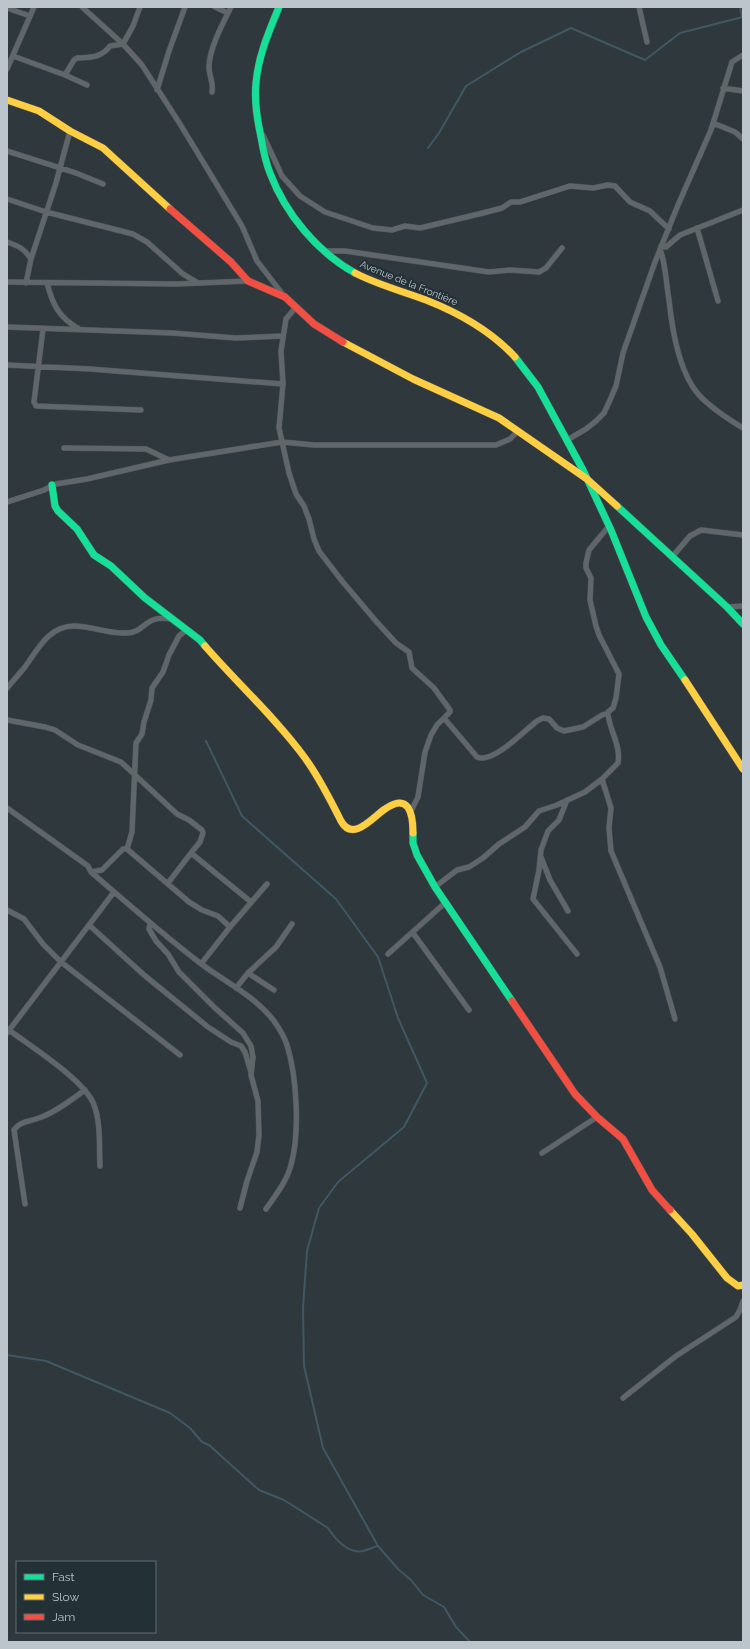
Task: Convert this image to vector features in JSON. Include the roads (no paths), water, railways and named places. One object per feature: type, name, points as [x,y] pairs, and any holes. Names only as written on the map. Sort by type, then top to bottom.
[{"type":"street","points":[[7,69],[34,7]]},
{"type":"street","points":[[82,7],[88,9],[137,58],[180,124],[242,226],[257,261],[285,297],[314,324],[338,340],[414,379],[483,409],[499,418],[587,479],[727,607],[743,624]]},
{"type":"street","points":[[123,44],[133,26],[140,7]]},
{"type":"street","points":[[157,90],[185,7]]},
{"type":"street","points":[[215,7],[228,13]]},
{"type":"street","points":[[212,92],[213,83],[209,69],[210,61],[214,44],[231,7]]},
{"type":"street","name":"Avenue de la Frontière","points":[[279,7],[264,49],[256,83],[258,123],[269,172],[280,197],[304,229],[325,251],[346,267],[368,280],[443,307],[488,332],[516,356],[535,382],[587,479],[604,514],[653,631],[720,731],[743,769]]},
{"type":"street","points":[[639,7],[647,42]]},
{"type":"street","points":[[7,8],[30,16]]},
{"type":"street","points":[[65,75],[74,60],[77,58],[100,56],[106,52],[110,46],[123,44]]},
{"type":"street","points":[[567,440],[586,429],[596,421],[604,413],[610,400],[616,386],[623,353],[661,248],[714,123],[723,88],[732,62],[743,55]]},
{"type":"street","points":[[13,56],[43,66],[87,85]]},
{"type":"street","points":[[723,88],[743,91]]},
{"type":"street","points":[[7,100],[39,111],[70,131],[103,148],[179,217],[232,262],[248,281],[285,297]]},
{"type":"street","points":[[258,123],[282,176],[300,196],[325,212],[369,227],[392,230],[405,226],[420,228],[502,208],[511,202],[520,202],[570,186],[593,188],[608,185],[615,186],[630,202],[650,211],[669,229]]},
{"type":"street","points":[[714,123],[735,132],[743,139]]},
{"type":"street","points":[[26,283],[31,258],[61,168],[70,131]]},
{"type":"street","points":[[7,151],[61,168],[103,184]]},
{"type":"street","points":[[7,199],[46,212],[133,234],[147,242],[183,274],[200,284]]},
{"type":"street","points":[[661,248],[666,247],[680,235],[743,210]]},
{"type":"street","points":[[697,228],[718,300]]},
{"type":"street","points":[[7,242],[20,246],[31,258]]},
{"type":"street","points":[[325,251],[345,251],[489,272],[510,270],[539,272],[546,268],[562,248]]},
{"type":"street","points":[[661,248],[671,321],[680,355],[690,382],[699,395],[728,419],[743,428]]},
{"type":"street","points":[[7,282],[200,284],[248,281]]},
{"type":"street","points":[[47,283],[56,307],[66,321],[80,330]]},
{"type":"street","points":[[296,307],[286,319],[281,350],[283,384],[279,428],[289,473],[296,494],[304,506],[319,551],[342,581],[392,639],[409,652],[412,668],[434,688],[450,710],[450,712],[431,735],[426,748],[418,797],[411,811],[414,847],[418,859],[431,878],[434,888],[446,902],[575,1094],[597,1117],[623,1139],[652,1190],[696,1239],[724,1274],[735,1285],[743,1285]]},
{"type":"street","points":[[7,328],[172,333],[236,338],[283,336]]},
{"type":"street","points":[[43,329],[34,402],[36,406],[141,410]]},
{"type":"street","points":[[7,365],[39,366],[283,384]]},
{"type":"street","points":[[7,502],[44,490],[52,485],[87,479],[169,460],[282,442],[314,445],[496,445],[510,439],[518,431]]},
{"type":"street","points":[[64,448],[146,449],[169,460]]},
{"type":"street","points":[[52,485],[58,511],[78,529],[94,555],[111,566],[170,619],[188,630],[200,640],[226,670],[279,725],[305,758],[321,783],[343,824],[348,829],[356,830],[362,828],[392,804],[404,804],[411,811]]},
{"type":"street","points":[[444,718],[477,757],[480,758],[494,755],[537,721],[543,718],[549,720],[556,728],[564,731],[584,726],[608,713],[613,708],[616,698],[619,674],[596,626],[590,600],[591,578],[586,568],[588,552],[592,545],[609,526]]},
{"type":"street","points":[[672,557],[690,536],[701,530],[743,535]]},
{"type":"street","points":[[727,607],[743,606]]},
{"type":"street","points":[[7,688],[25,666],[36,649],[50,635],[60,629],[75,626],[99,631],[127,633],[140,629],[153,619],[162,617],[170,619]]},
{"type":"street","points":[[127,849],[132,832],[136,743],[142,734],[145,716],[151,700],[152,688],[163,672],[169,655],[179,636],[188,630]]},
{"type":"street","points":[[434,888],[457,870],[469,867],[483,858],[499,844],[520,831],[539,811],[557,805],[585,792],[602,779],[618,763],[620,755],[617,741],[610,730],[608,713]]},
{"type":"street","points":[[7,720],[55,730],[78,745],[121,762],[177,814],[190,820],[202,830],[203,833],[200,842],[168,883]]},
{"type":"street","points":[[602,779],[611,808],[611,851],[660,967],[675,1019]]},
{"type":"street","points":[[567,800],[559,820],[548,831],[540,856],[539,870],[533,899],[578,954]]},
{"type":"street","points":[[7,808],[88,866],[91,872],[150,924],[202,964],[260,1005],[282,1033],[287,1045],[292,1070],[296,1122],[295,1139],[291,1166],[266,1210]]},
{"type":"street","points":[[91,872],[102,870],[123,849],[127,849]]},
{"type":"street","points":[[127,849],[193,905],[218,916],[230,927]]},
{"type":"street","points":[[191,853],[251,902]]},
{"type":"street","points":[[540,856],[550,880],[568,911]]},
{"type":"street","points":[[202,964],[230,927],[267,884]]},
{"type":"street","points":[[100,1166],[97,1120],[94,1104],[86,1090],[74,1079],[8,1032],[114,892]]},
{"type":"street","points":[[388,954],[446,902]]},
{"type":"street","points":[[7,910],[24,919],[43,944],[61,962],[180,1055]]},
{"type":"street","points":[[150,924],[149,929],[156,941],[168,954],[179,972],[243,1033],[251,1046],[253,1057],[252,1075]]},
{"type":"street","points":[[236,988],[248,973],[276,947],[292,924]]},
{"type":"street","points":[[89,925],[144,975],[208,1027],[231,1042],[241,1046],[245,1052],[258,1101],[259,1135],[257,1152],[240,1208]]},
{"type":"street","points":[[413,933],[470,1010]]},
{"type":"street","points":[[248,973],[274,990]]},
{"type":"street","points":[[25,1204],[14,1130],[20,1124],[57,1110],[86,1090]]},
{"type":"street","points":[[542,1153],[597,1117]]},
{"type":"street","points":[[623,1398],[676,1356],[736,1317],[743,1302]]},
{"type":"waterway","points":[[740,7],[742,17]]},
{"type":"waterway","points":[[428,148],[439,133],[466,86],[521,52],[571,28],[645,60],[680,33],[743,17]]},
{"type":"waterway","points":[[206,741],[242,816],[336,899],[378,957],[398,1018],[427,1083],[404,1127],[338,1182],[319,1208],[307,1251],[303,1308],[304,1366],[323,1448],[378,1546],[398,1569],[411,1580],[423,1595],[444,1607],[456,1627],[470,1642]]},
{"type":"waterway","points":[[7,1355],[46,1361],[170,1413],[190,1428],[202,1442],[209,1445],[259,1490],[284,1500],[328,1528],[342,1545],[357,1551],[363,1551],[378,1546]]}]
